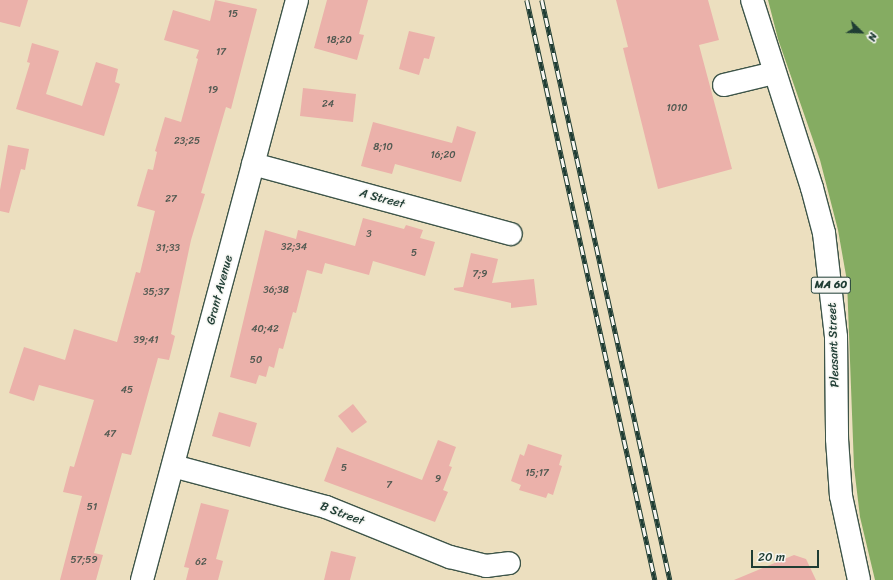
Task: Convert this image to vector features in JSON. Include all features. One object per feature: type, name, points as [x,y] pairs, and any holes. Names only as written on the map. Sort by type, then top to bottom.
[{"type":"street","name":"Grant Avenue","points":[[142,580],[297,0]]},
{"type":"street","name":"Pleasant Street","points":[[752,0],[774,73],[812,188],[828,258],[836,337],[836,413],[841,496],[859,580]]},
{"type":"street","points":[[724,85],[774,73]]},
{"type":"street","name":"A Street","points":[[253,164],[511,234]]},
{"type":"street","name":"B Street","points":[[173,466],[326,507],[450,557],[486,566],[509,563]]},
{"type":"green space","points":[[768,0],[893,0],[893,580],[875,580],[860,517],[854,467],[847,281],[838,230],[820,160],[778,39]]},
{"type":"building","points":[[0,0],[28,0],[20,27],[0,22]]},
{"type":"building","points":[[215,0],[257,9],[231,109],[226,107],[201,193],[205,194],[191,240],[171,334],[175,336],[169,360],[158,358],[131,455],[122,453],[94,553],[103,555],[96,580],[60,580],[82,496],[63,492],[70,466],[74,467],[94,400],[39,385],[34,401],[9,393],[24,347],[65,360],[74,329],[117,342],[136,272],[140,273],[155,211],[137,206],[148,169],[153,170],[157,152],[155,151],[165,117],[181,122],[198,59],[196,58],[199,50],[164,40],[173,10],[210,21]]},
{"type":"building","points":[[327,0],[368,0],[359,34],[364,35],[357,60],[314,48]]},
{"type":"building","points":[[616,0],[708,0],[719,40],[699,45],[732,169],[658,189],[623,48],[628,47]]},
{"type":"building","points":[[409,31],[435,37],[429,59],[424,58],[419,75],[399,69]]},
{"type":"building","points":[[32,43],[59,51],[46,94],[82,106],[96,62],[118,69],[115,82],[120,84],[104,136],[16,109],[30,63],[27,62]]},
{"type":"building","points":[[303,88],[356,94],[353,122],[300,116]]},
{"type":"building","points":[[373,122],[452,143],[457,126],[476,132],[461,182],[395,164],[392,174],[361,166]]},
{"type":"building","points":[[8,145],[29,149],[25,170],[21,169],[9,213],[0,211],[0,190]]},
{"type":"building","points":[[363,218],[404,229],[406,225],[423,230],[420,238],[435,242],[425,276],[373,261],[369,275],[325,263],[322,274],[307,270],[296,313],[293,312],[283,349],[279,348],[274,368],[269,366],[266,377],[259,375],[256,384],[230,377],[265,230],[296,239],[298,230],[355,246]]},
{"type":"building","points":[[471,253],[498,259],[492,283],[534,279],[537,305],[511,308],[511,303],[454,290],[454,288],[463,287]]},
{"type":"building","points":[[353,404],[367,422],[352,433],[338,416]]},
{"type":"building","points":[[219,412],[257,423],[250,447],[212,436]]},
{"type":"building","points":[[438,440],[456,447],[449,466],[452,467],[443,490],[448,492],[435,522],[324,481],[337,447],[422,480]]},
{"type":"building","points":[[528,444],[562,455],[559,465],[562,466],[553,495],[548,493],[546,498],[519,490],[521,485],[511,481],[520,454],[524,456]]},
{"type":"building","points":[[201,503],[229,510],[216,559],[223,561],[218,580],[186,580],[189,568],[184,567]]},
{"type":"building","points":[[331,551],[356,557],[350,580],[324,580]]},
{"type":"building","points":[[794,555],[806,559],[816,580],[734,580]]},
{"type":"railway","points":[[527,0],[655,580]]},
{"type":"railway","points":[[542,0],[670,580]]}]
